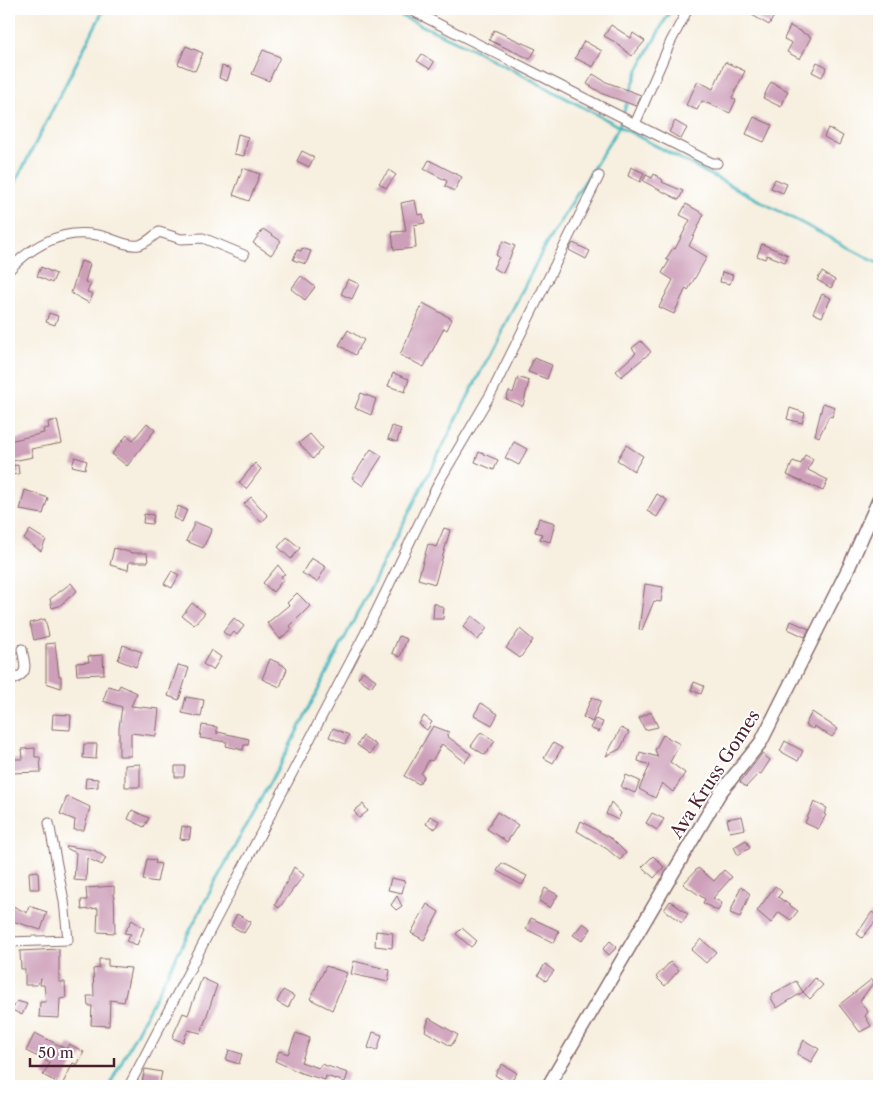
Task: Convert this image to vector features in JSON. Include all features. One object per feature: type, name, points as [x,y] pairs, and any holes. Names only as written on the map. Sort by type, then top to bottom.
[{"type":"street","points":[[409,9],[712,163],[717,163]]},
{"type":"street","points":[[635,124],[671,41],[688,9]]},
{"type":"street","points":[[129,1086],[372,620],[440,480],[492,390],[599,176]]},
{"type":"street","points":[[9,270],[40,244],[71,232],[94,233],[134,245],[142,244],[159,232],[181,239],[203,238],[244,254]]},
{"type":"street","name":"Ava Kruss Gomes","points":[[548,1086],[720,792],[761,742],[849,567],[879,499]]},
{"type":"street","points":[[9,682],[23,674],[25,664],[22,649]]},
{"type":"street","points":[[9,942],[68,940],[64,901],[49,823]]},
{"type":"building","points":[[742,9],[778,9],[769,25]]},
{"type":"building","points":[[611,25],[631,38],[633,33],[645,41],[632,56],[615,42],[604,36]]},
{"type":"building","points":[[790,26],[811,37],[800,59],[787,52],[792,43],[784,39]]},
{"type":"building","points":[[494,30],[536,49],[530,59],[489,40]]},
{"type":"building","points":[[584,41],[602,51],[593,67],[575,58]]},
{"type":"building","points":[[186,46],[203,53],[195,71],[178,64]]},
{"type":"building","points":[[263,50],[280,57],[269,81],[252,74]]},
{"type":"building","points":[[422,54],[434,62],[430,69],[417,61]]},
{"type":"building","points":[[725,62],[745,71],[732,98],[736,100],[730,113],[702,101],[697,110],[686,105],[698,81],[713,89]]},
{"type":"building","points":[[817,62],[827,67],[822,77],[812,72]]},
{"type":"building","points":[[222,66],[231,69],[227,81],[219,78]]},
{"type":"building","points":[[593,74],[606,82],[641,95],[636,106],[603,94],[587,84]]},
{"type":"building","points":[[771,82],[788,91],[781,107],[763,98]]},
{"type":"building","points":[[754,117],[772,125],[764,142],[746,134]]},
{"type":"building","points":[[675,121],[687,128],[681,139],[669,132]]},
{"type":"building","points":[[828,128],[843,136],[839,145],[824,137]]},
{"type":"building","points":[[238,134],[248,137],[244,156],[234,154]]},
{"type":"building","points":[[302,151],[314,157],[309,167],[297,161]]},
{"type":"building","points":[[429,160],[462,177],[454,191],[445,186],[447,181],[424,169]]},
{"type":"building","points":[[631,167],[644,173],[640,182],[628,176]]},
{"type":"building","points":[[243,168],[260,174],[249,201],[233,195]]},
{"type":"building","points":[[389,170],[396,175],[386,188],[379,183]]},
{"type":"building","points":[[654,174],[663,180],[662,182],[683,191],[679,200],[643,181],[646,175],[652,178]]},
{"type":"building","points":[[775,179],[787,184],[783,193],[771,188]]},
{"type":"building","points":[[415,200],[418,215],[423,214],[425,223],[414,225],[416,248],[394,250],[392,232],[406,231],[401,203]]},
{"type":"building","points":[[686,204],[704,214],[689,246],[707,257],[688,290],[686,288],[674,314],[659,307],[673,280],[662,273],[669,261],[666,259],[673,248],[675,249],[690,220],[680,215]]},
{"type":"building","points":[[263,229],[281,241],[271,255],[253,243]]},
{"type":"building","points":[[503,241],[515,246],[503,273],[493,268],[499,257],[496,255]]},
{"type":"building","points":[[573,243],[590,251],[586,259],[569,250]]},
{"type":"building","points":[[762,244],[788,255],[785,262],[767,255],[765,259],[757,256]]},
{"type":"building","points":[[302,248],[311,251],[306,264],[293,260],[297,250],[301,251]]},
{"type":"building","points":[[81,261],[90,264],[85,282],[91,284],[87,292],[93,294],[89,303],[71,293]]},
{"type":"building","points":[[41,267],[56,274],[52,283],[37,276]]},
{"type":"building","points":[[722,272],[733,275],[730,284],[720,282]]},
{"type":"building","points":[[822,272],[835,280],[831,288],[817,280]]},
{"type":"building","points":[[301,276],[315,287],[305,300],[291,289]]},
{"type":"building","points":[[348,279],[359,284],[352,299],[341,294]]},
{"type":"building","points":[[822,294],[831,298],[822,317],[813,313]]},
{"type":"building","points":[[423,303],[452,319],[447,330],[444,328],[424,367],[400,355]]},
{"type":"building","points":[[49,313],[58,316],[55,325],[46,322]]},
{"type":"building","points":[[348,330],[364,340],[355,355],[339,345]]},
{"type":"building","points":[[641,341],[651,352],[621,377],[616,371],[636,353],[632,348]]},
{"type":"building","points":[[534,358],[552,365],[547,379],[528,372]]},
{"type":"building","points":[[393,373],[409,379],[405,392],[388,386]]},
{"type":"building","points":[[518,377],[529,381],[523,406],[506,399],[509,391],[513,393]]},
{"type":"building","points":[[361,393],[376,399],[371,415],[355,408]]},
{"type":"building","points":[[823,403],[835,407],[832,417],[829,416],[819,437],[815,435]]},
{"type":"building","points":[[790,408],[805,413],[802,423],[787,419]]},
{"type":"building","points":[[57,420],[62,443],[31,449],[33,457],[13,461],[9,441],[44,433],[43,429],[49,428],[48,422]]},
{"type":"building","points":[[147,423],[155,430],[127,466],[112,454],[127,435],[133,440]]},
{"type":"building","points":[[392,426],[401,429],[397,442],[388,439]]},
{"type":"building","points":[[310,434],[322,448],[313,459],[299,443]]},
{"type":"building","points":[[514,442],[527,449],[519,465],[505,458]]},
{"type":"building","points":[[626,445],[643,456],[634,471],[617,460]]},
{"type":"building","points":[[371,449],[382,456],[363,486],[352,478]]},
{"type":"building","points":[[479,452],[498,460],[494,470],[475,462]]},
{"type":"building","points":[[805,455],[813,459],[808,470],[828,480],[823,491],[787,475],[793,461],[801,464]]},
{"type":"building","points":[[75,457],[87,461],[85,469],[72,466]]},
{"type":"building","points":[[255,463],[261,469],[246,489],[239,483]]},
{"type":"building","points":[[18,465],[19,474],[9,475],[9,466]]},
{"type":"building","points":[[25,490],[48,498],[43,514],[20,510]]},
{"type":"building","points":[[657,494],[667,500],[657,517],[647,511]]},
{"type":"building","points":[[251,497],[268,516],[261,522],[244,504]]},
{"type":"building","points":[[178,506],[187,510],[182,522],[173,518]]},
{"type":"building","points":[[144,514],[154,515],[152,524],[143,523]]},
{"type":"building","points":[[539,518],[555,523],[550,542],[540,539],[542,534],[535,532]]},
{"type":"building","points":[[195,522],[212,529],[203,548],[186,541]]},
{"type":"building","points":[[444,528],[450,530],[435,584],[418,579],[428,544],[436,547]]},
{"type":"building","points":[[30,530],[46,540],[41,551],[24,539]]},
{"type":"building","points":[[287,537],[300,548],[291,559],[278,547]]},
{"type":"building","points":[[114,548],[133,553],[147,553],[148,562],[129,562],[128,570],[110,565]]},
{"type":"building","points":[[311,558],[326,567],[317,582],[302,573]]},
{"type":"building","points":[[278,565],[285,574],[281,576],[283,580],[273,592],[263,583]]},
{"type":"building","points":[[172,571],[179,575],[172,588],[164,584]]},
{"type":"building","points":[[71,583],[77,591],[59,606],[52,608],[50,599]]},
{"type":"building","points":[[645,584],[663,587],[661,602],[654,601],[642,630],[639,629]]},
{"type":"building","points":[[297,593],[310,606],[290,626],[292,629],[280,639],[267,623],[289,605],[287,603]]},
{"type":"building","points":[[192,603],[205,613],[194,625],[182,616]]},
{"type":"building","points":[[434,603],[444,608],[443,619],[433,619]]},
{"type":"building","points":[[472,616],[487,628],[478,640],[463,627]]},
{"type":"building","points":[[234,618],[244,626],[237,635],[234,632],[230,637],[223,632]]},
{"type":"building","points":[[45,619],[49,636],[34,640],[30,623]]},
{"type":"building","points":[[791,621],[809,629],[805,637],[788,629]]},
{"type":"building","points":[[520,629],[533,640],[520,658],[506,648]]},
{"type":"building","points":[[399,636],[407,639],[400,657],[392,653]]},
{"type":"building","points":[[55,643],[59,676],[61,676],[61,688],[46,683],[46,644]]},
{"type":"building","points":[[123,645],[142,652],[136,667],[118,660]]},
{"type":"building","points":[[211,650],[221,657],[213,670],[203,664]]},
{"type":"building","points":[[103,655],[104,674],[77,675],[76,663],[89,662],[88,656]]},
{"type":"building","points":[[270,659],[287,669],[280,687],[262,679]]},
{"type":"building","points":[[178,665],[189,668],[179,700],[168,696]]},
{"type":"building","points":[[363,671],[376,680],[371,687],[358,678]]},
{"type":"building","points":[[694,682],[704,686],[701,694],[691,690]]},
{"type":"building","points":[[120,685],[137,693],[131,706],[159,709],[156,736],[131,733],[131,756],[119,756],[119,728],[122,707],[103,701],[108,686],[118,689]]},
{"type":"building","points":[[186,697],[204,700],[201,717],[182,713]]},
{"type":"building","points":[[592,697],[601,701],[592,722],[583,717]]},
{"type":"building","points":[[481,703],[498,714],[492,725],[474,715]]},
{"type":"building","points":[[651,712],[658,727],[645,730],[639,718]]},
{"type":"building","points":[[812,712],[838,729],[832,737],[814,726],[813,729],[805,725]]},
{"type":"building","points":[[53,714],[71,715],[70,730],[52,729]]},
{"type":"building","points":[[424,716],[432,722],[427,730],[419,724]]},
{"type":"building","points":[[595,719],[603,722],[599,732],[590,728]]},
{"type":"building","points":[[202,725],[217,727],[217,734],[218,732],[249,739],[248,745],[244,745],[243,750],[226,746],[227,742],[200,738]]},
{"type":"building","points":[[433,726],[449,732],[447,736],[471,754],[465,762],[442,744],[432,761],[429,760],[421,774],[424,776],[419,784],[404,776]]},
{"type":"building","points":[[333,728],[349,735],[345,744],[329,737]]},
{"type":"building","points":[[621,728],[629,732],[620,749],[606,756]]},
{"type":"building","points":[[481,732],[495,741],[485,755],[471,746]]},
{"type":"building","points":[[663,735],[680,744],[670,762],[685,773],[673,792],[662,783],[655,798],[639,789],[650,765],[638,761],[640,752],[658,757],[655,750]]},
{"type":"building","points":[[363,736],[376,745],[370,754],[357,745]]},
{"type":"building","points":[[785,741],[803,751],[798,761],[780,751]]},
{"type":"building","points":[[553,743],[562,748],[553,763],[544,758]]},
{"type":"building","points":[[84,744],[97,744],[96,759],[83,758]]},
{"type":"building","points":[[35,748],[35,757],[40,757],[41,772],[10,773],[10,759],[23,759],[22,749]]},
{"type":"building","points":[[762,754],[770,760],[761,774],[759,773],[746,787],[740,782]]},
{"type":"building","points":[[140,764],[140,787],[125,787],[125,765]]},
{"type":"building","points":[[175,766],[185,766],[184,777],[175,777]]},
{"type":"building","points":[[626,775],[640,781],[635,793],[621,787]]},
{"type":"building","points":[[86,778],[98,779],[98,787],[85,788]]},
{"type":"building","points":[[67,796],[90,807],[84,830],[74,830],[75,820],[60,814]]},
{"type":"building","points":[[611,802],[621,813],[618,820],[606,814]]},
{"type":"building","points":[[814,802],[827,808],[824,814],[826,815],[818,829],[805,823]]},
{"type":"building","points":[[363,804],[368,811],[359,818],[354,811]]},
{"type":"building","points":[[132,810],[149,818],[144,827],[128,819]]},
{"type":"building","points":[[497,812],[518,825],[507,842],[487,829]]},
{"type":"building","points":[[652,813],[664,819],[657,830],[646,823]]},
{"type":"building","points":[[430,816],[439,821],[435,829],[426,824]]},
{"type":"building","points":[[742,816],[745,829],[730,832],[727,819]]},
{"type":"building","points":[[581,821],[612,839],[626,853],[620,860],[607,849],[577,831]]},
{"type":"building","points":[[182,826],[191,828],[189,840],[180,839]]},
{"type":"building","points":[[746,840],[750,848],[738,855],[734,847]]},
{"type":"building","points":[[67,846],[94,850],[106,858],[102,865],[87,858],[86,881],[74,880],[76,853],[66,848]]},
{"type":"building","points":[[653,856],[664,867],[654,878],[642,867]]},
{"type":"building","points":[[147,859],[156,860],[155,863],[161,864],[157,882],[143,880]]},
{"type":"building","points":[[502,863],[527,876],[522,885],[497,871]]},
{"type":"building","points":[[294,867],[304,875],[279,908],[275,905]]},
{"type":"building","points":[[698,868],[714,881],[724,870],[732,877],[713,898],[722,903],[718,911],[703,903],[705,899],[683,884]]},
{"type":"building","points":[[38,871],[39,889],[30,889],[29,872]]},
{"type":"building","points":[[391,878],[405,881],[402,893],[388,890]]},
{"type":"building","points":[[114,886],[115,933],[97,932],[98,908],[82,910],[81,900],[87,900],[86,888]]},
{"type":"building","points":[[741,886],[750,894],[740,917],[730,913]]},
{"type":"building","points":[[775,886],[782,892],[778,897],[798,911],[791,920],[779,912],[771,923],[757,911]]},
{"type":"building","points":[[545,888],[558,895],[550,908],[539,901]]},
{"type":"building","points":[[397,896],[402,906],[396,910],[391,905]]},
{"type":"building","points":[[670,901],[688,914],[682,923],[664,910]]},
{"type":"building","points":[[9,904],[27,913],[29,906],[47,912],[41,930],[9,920]]},
{"type":"building","points":[[427,904],[439,912],[424,940],[411,933]]},
{"type":"building","points":[[872,912],[879,917],[862,938],[857,934]]},
{"type":"building","points":[[237,914],[251,922],[244,933],[231,926]]},
{"type":"building","points":[[531,918],[559,931],[554,943],[526,929]]},
{"type":"building","points":[[132,920],[144,928],[137,945],[126,941],[131,934],[124,933]]},
{"type":"building","points":[[583,923],[591,929],[582,941],[573,935]]},
{"type":"building","points":[[462,928],[477,941],[471,947],[456,934]]},
{"type":"building","points":[[376,931],[393,933],[392,948],[375,946]]},
{"type":"building","points":[[701,939],[716,952],[706,963],[691,950]]},
{"type":"building","points":[[610,941],[617,947],[609,955],[603,949]]},
{"type":"building","points":[[59,949],[59,982],[65,982],[66,998],[60,999],[59,1018],[39,1017],[40,1002],[46,1002],[44,985],[40,985],[41,978],[37,985],[25,985],[25,969],[21,969],[20,951]]},
{"type":"building","points":[[99,959],[108,959],[108,966],[131,968],[124,1002],[110,1000],[109,1026],[91,1025],[92,1006],[88,1006],[87,996],[94,996],[93,969],[99,968]]},
{"type":"building","points":[[354,961],[390,970],[388,982],[351,974]]},
{"type":"building","points":[[670,962],[679,970],[665,986],[656,977]]},
{"type":"building","points":[[545,964],[554,971],[546,981],[538,975]]},
{"type":"building","points":[[326,966],[347,973],[332,1010],[310,999]]},
{"type":"building","points":[[202,978],[217,985],[201,1033],[188,1030],[183,1042],[172,1038],[183,1013],[188,1015]]},
{"type":"building","points":[[815,978],[823,985],[810,999],[803,992]]},
{"type":"building","points":[[872,979],[874,982],[860,1001],[868,1012],[865,1016],[871,1026],[860,1032],[839,1005]]},
{"type":"building","points":[[796,981],[803,992],[777,1008],[771,998],[773,997],[772,994]]},
{"type":"building","points":[[283,990],[294,996],[288,1008],[277,1002]]},
{"type":"building","points":[[17,1001],[27,1004],[22,1015],[12,1010]]},
{"type":"building","points":[[429,1018],[458,1035],[451,1046],[425,1031]]},
{"type":"building","points":[[373,1032],[382,1035],[377,1051],[368,1048]]},
{"type":"building","points":[[35,1033],[66,1049],[69,1044],[84,1052],[77,1065],[73,1063],[62,1085],[43,1075],[50,1063],[26,1051]]},
{"type":"building","points":[[296,1033],[310,1038],[301,1062],[319,1068],[321,1064],[348,1073],[345,1082],[326,1076],[325,1080],[301,1073],[275,1061],[279,1051],[288,1054]]},
{"type":"building","points":[[804,1040],[819,1049],[811,1062],[797,1054]]},
{"type":"building","points":[[229,1050],[242,1054],[239,1064],[226,1060]]},
{"type":"building","points":[[502,1064],[517,1073],[509,1084],[495,1075]]},
{"type":"building","points":[[145,1069],[162,1072],[159,1086],[142,1082]]},
{"type":"waterway","points":[[9,195],[104,9]]},
{"type":"waterway","points":[[386,9],[475,50],[879,264]]},
{"type":"waterway","points":[[630,93],[638,70],[671,9]]},
{"type":"waterway","points":[[109,1086],[213,886],[286,753],[546,244],[619,127],[628,99]]}]
